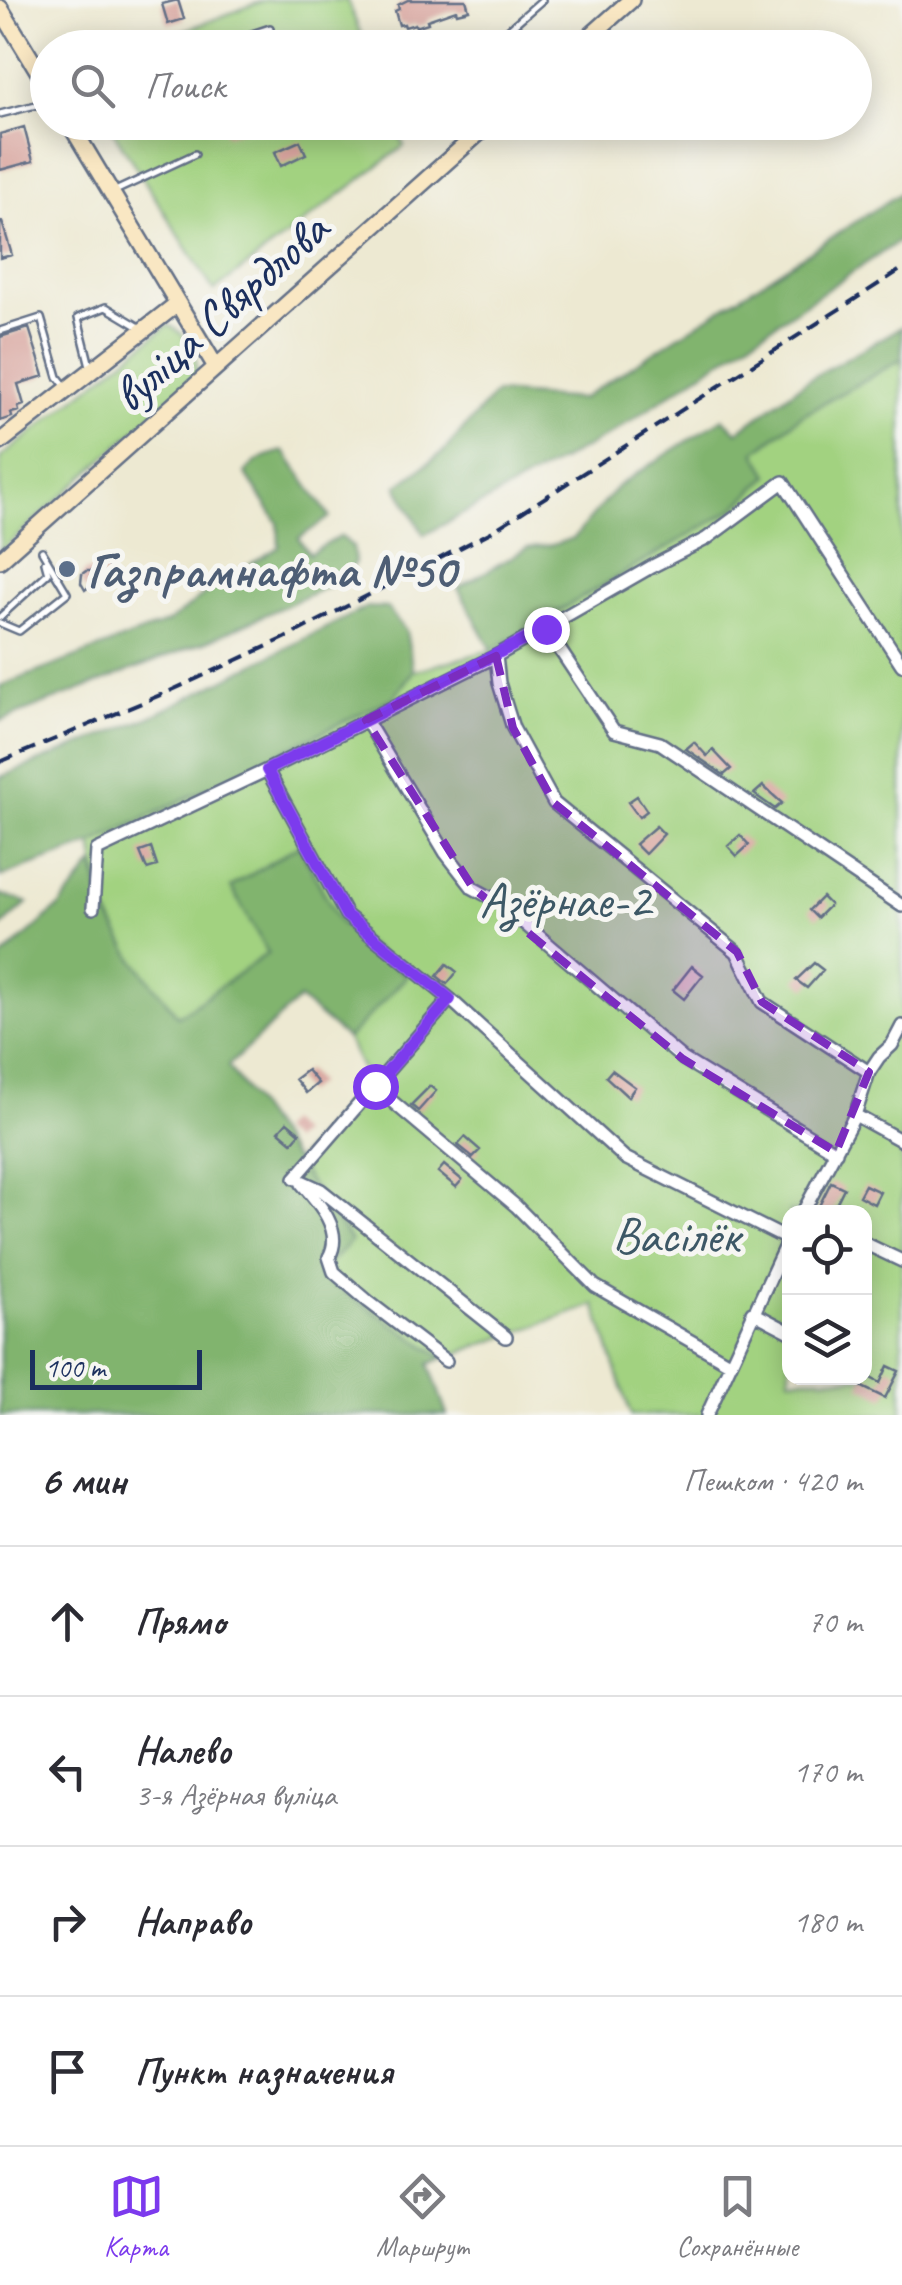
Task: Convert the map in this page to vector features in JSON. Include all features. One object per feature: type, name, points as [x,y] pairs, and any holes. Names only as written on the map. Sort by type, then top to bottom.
[{"type":"main road","points":[[598,30],[632,0]]},
{"type":"main road","points":[[0,8],[30,57]]},
{"type":"main road","points":[[79,140],[216,367]]},
{"type":"main road","name":"вуліца Свярдлова","points":[[0,560],[471,140]]},
{"type":"main road","points":[[0,442],[177,304]]},
{"type":"street","points":[[93,908],[97,850],[496,656],[706,538],[783,482],[902,665]]},
{"type":"street","points":[[546,629],[614,731],[660,743],[902,906]]},
{"type":"street","points":[[496,656],[499,683],[513,728],[554,803],[737,952],[762,1002],[868,1072]]},
{"type":"street","points":[[366,720],[445,852],[473,888],[499,902],[683,1059],[836,1152]]},
{"type":"street","points":[[267,770],[346,915],[450,999],[625,1158],[782,1234]]},
{"type":"street","points":[[296,1178],[450,999]]},
{"type":"street","points":[[807,1205],[855,1114],[868,1072],[879,1057],[897,1044],[902,1026]]},
{"type":"street","points":[[375,1086],[516,1206],[595,1286],[729,1363]]},
{"type":"street","points":[[855,1114],[902,1140]]},
{"type":"street","points":[[296,1178],[329,1219],[334,1235],[330,1257],[334,1272],[446,1361]]},
{"type":"street","points":[[296,1178],[321,1190],[506,1336]]},
{"type":"street","points":[[872,1247],[902,1261]]},
{"type":"street","points":[[706,1415],[782,1250]]},
{"type":"street","points":[[752,1312],[782,1328]]},
{"type":"lane","points":[[529,0],[534,7]]},
{"type":"lane","points":[[508,30],[542,0]]},
{"type":"lane","points":[[264,30],[270,28]]},
{"type":"lane","points":[[0,114],[30,106]]},
{"type":"lane","points":[[110,193],[196,154]]},
{"type":"lane","points":[[91,370],[78,318],[106,308],[143,330]]},
{"type":"lane","points":[[0,331],[41,318],[58,377],[68,389]]},
{"type":"lane","points":[[35,527],[48,573],[0,620],[19,631],[67,593],[42,551]]},
{"type":"highlighted area","points":[[496,656],[513,728],[554,803],[737,952],[762,1002],[869,1072],[836,1152],[683,1059],[473,888],[366,720]]},
{"type":"green space","points":[[265,0],[347,0],[359,30],[186,30]]},
{"type":"green space","points":[[119,140],[402,140],[404,146],[214,291]]},
{"type":"green space","points":[[902,192],[902,239],[612,433],[424,535],[397,486],[442,453],[496,393],[581,399]]},
{"type":"green space","points":[[168,325],[191,346],[197,369],[195,377],[0,552],[0,458]]},
{"type":"green space","points":[[902,327],[902,359],[802,415],[755,452],[769,475],[735,508],[492,650],[458,588],[527,548],[574,538],[618,486],[723,418],[737,432],[806,381]]},
{"type":"green space","points":[[902,359],[902,1415],[631,1415],[595,1305],[444,1358],[318,1275],[350,1241],[294,1163],[367,1080],[347,1039],[407,976],[339,922],[299,845],[269,953],[178,1017],[134,960],[103,906],[92,844],[394,697],[413,671],[492,650],[735,508],[749,492],[755,452],[802,415]]},
{"type":"green space","points":[[284,451],[330,517],[299,538],[309,554],[341,536],[353,547],[355,562],[347,574],[212,639],[0,721],[0,686],[169,622],[219,583],[279,547],[278,523],[245,473],[262,458]]},
{"type":"green space","points":[[367,607],[387,608],[406,631],[413,671],[394,697],[92,844],[0,877],[0,777],[148,718]]},
{"type":"green space","points":[[299,845],[339,922],[407,976],[347,1039],[299,999],[228,1066],[351,1241],[319,1275],[444,1358],[429,1364],[447,1415],[0,1415],[0,959],[60,906],[94,864],[103,906],[134,960],[178,1016],[268,953],[231,887]]},
{"type":"green space","points":[[0,894],[28,903],[0,928]]},
{"type":"building","points":[[178,0],[184,19],[168,24],[162,4]]},
{"type":"building","points":[[408,0],[466,0],[469,10],[456,10],[416,27],[405,27],[399,25],[395,11]]},
{"type":"building","points":[[24,127],[33,161],[0,170],[0,134]]},
{"type":"building","points":[[300,141],[306,154],[281,166],[275,152]]},
{"type":"building","points":[[0,222],[12,255],[0,258]]},
{"type":"building","points":[[29,328],[44,376],[18,384],[24,405],[11,413],[12,417],[0,421],[0,337]]},
{"type":"building","points":[[105,563],[111,570],[85,590],[82,574],[96,571]]},
{"type":"building","points":[[694,742],[707,756],[713,750],[731,769],[724,775],[686,749]]},
{"type":"building","points":[[763,786],[782,803],[775,809],[754,794]]},
{"type":"building","points":[[637,796],[647,811],[639,817],[628,802]]},
{"type":"building","points":[[656,826],[664,834],[645,854],[635,844]]},
{"type":"building","points":[[740,835],[749,845],[737,856],[728,846]]},
{"type":"building","points":[[151,848],[157,866],[147,869],[140,852]]},
{"type":"building","points":[[822,897],[830,905],[817,918],[809,910]]},
{"type":"building","points":[[814,963],[823,970],[807,988],[796,980]]},
{"type":"building","points":[[447,964],[457,972],[447,984],[437,976]]},
{"type":"building","points":[[692,966],[703,975],[684,999],[673,990]]},
{"type":"building","points":[[307,1070],[318,1083],[306,1093],[295,1079]]},
{"type":"building","points":[[612,1070],[635,1087],[628,1097],[606,1077]]},
{"type":"building","points":[[430,1086],[436,1091],[418,1111],[411,1105]]},
{"type":"building","points":[[287,1122],[300,1133],[292,1142],[279,1131]]},
{"type":"building","points":[[465,1137],[480,1150],[473,1157],[458,1145]]},
{"type":"building","points":[[444,1165],[462,1180],[456,1187],[438,1172]]},
{"type":"building","points":[[831,1182],[844,1188],[836,1205],[820,1205]]},
{"type":"building","points":[[865,1185],[880,1192],[874,1204],[859,1196]]},
{"type":"building","points":[[888,1366],[899,1371],[885,1398],[860,1386],[872,1385],[872,1379],[880,1383]]},
{"type":"railway","points":[[0,762],[285,638],[491,532],[902,269]]},
{"type":"place","name":"Газпрамнафта №50","points":[[67,569]]},
{"type":"route","points":[[375,1086],[450,999],[346,915],[267,770],[546,629]]},
{"type":"park label","name":"Азёрнае-2","points":[[565,899]]},
{"type":"park label","name":"Васілёк","points":[[676,1234]]}]
